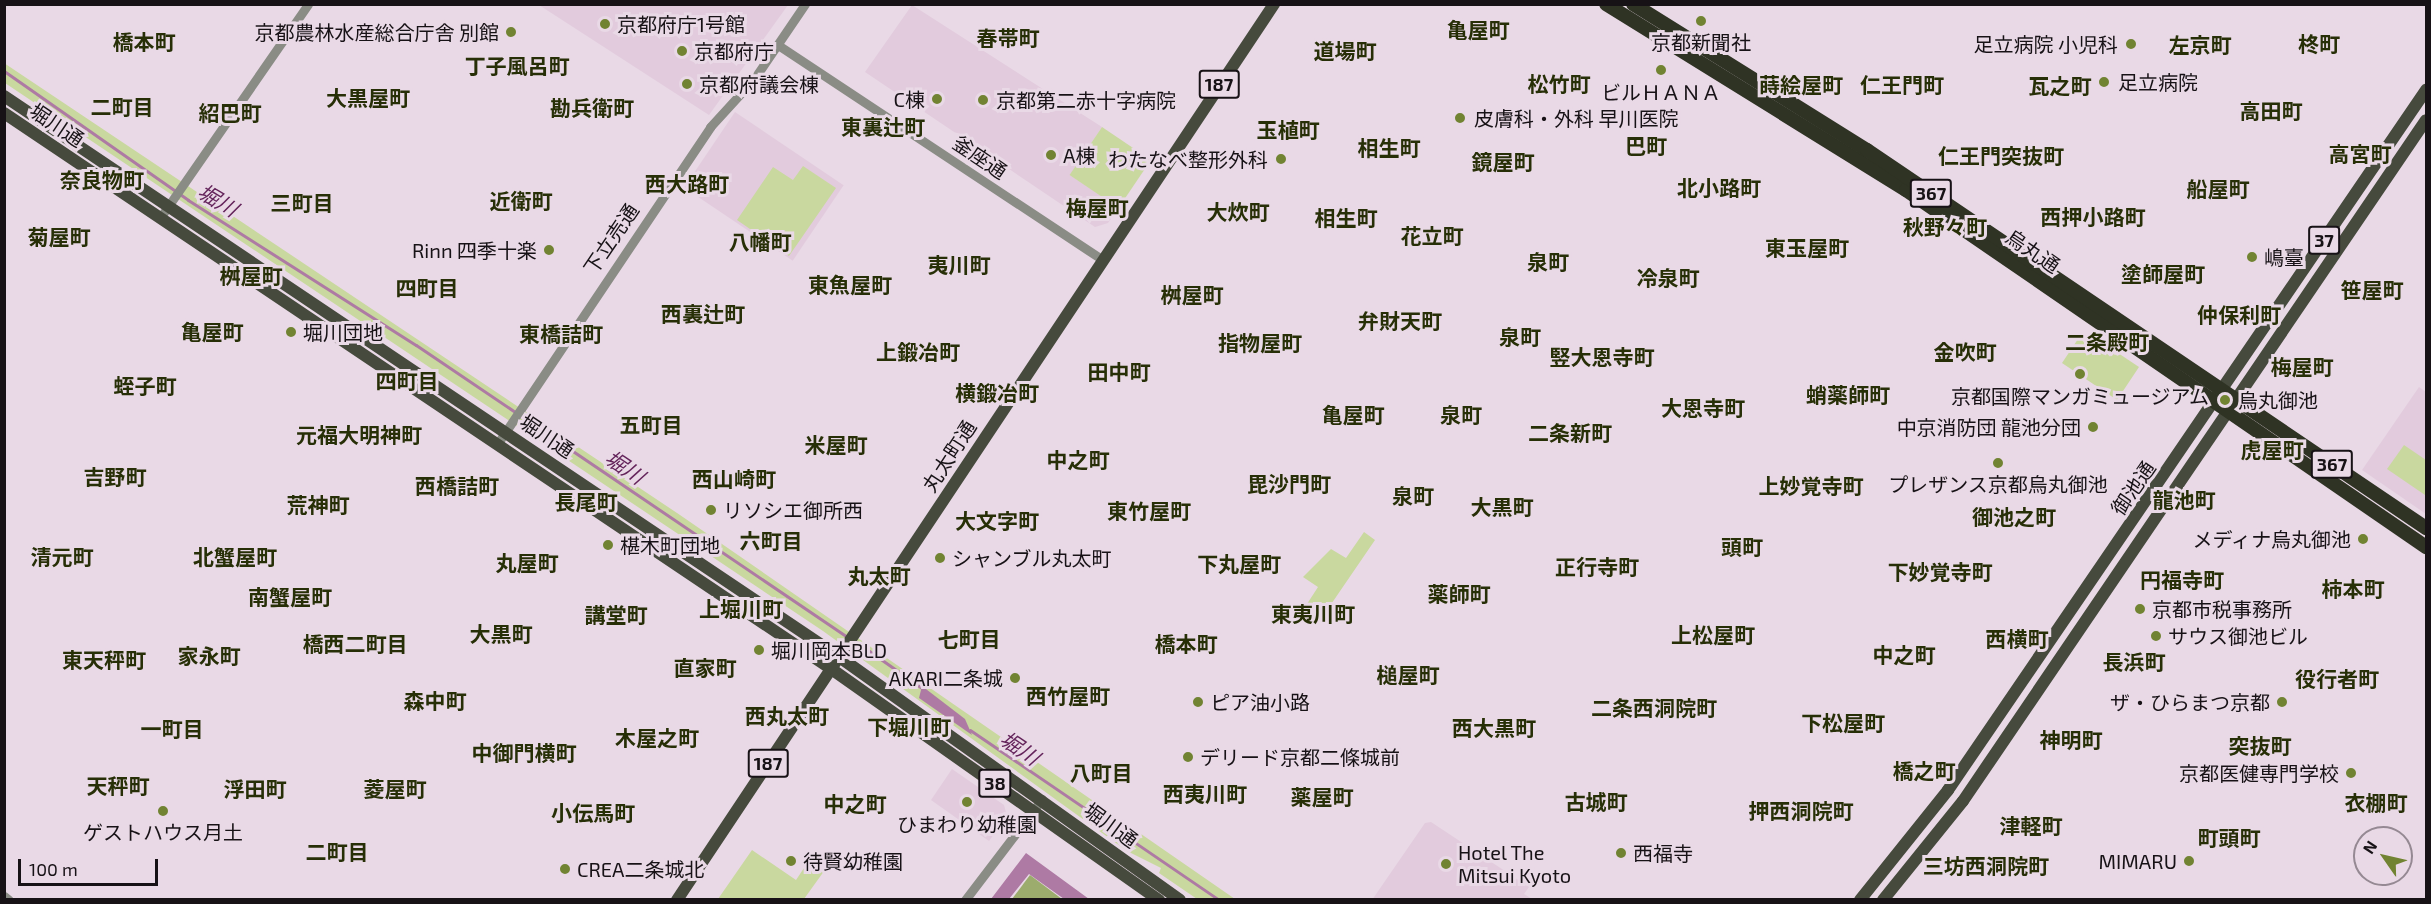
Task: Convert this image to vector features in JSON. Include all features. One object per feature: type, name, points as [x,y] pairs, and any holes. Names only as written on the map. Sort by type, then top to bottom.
[{"type":"highway","name":"烏丸通","points":[[1606,4],[1906,190],[2220,396],[2427,528]]},
{"type":"highway","name":"烏丸通","points":[[1633,4],[1872,153],[2220,396]]},
{"type":"highway","name":"烏丸通","points":[[2234,405],[2427,547]]},
{"type":"main road","name":"丸太町通","points":[[677,900],[1101,259],[1274,4]]},
{"type":"main road","name":"御池通","points":[[1860,900],[1948,790],[2220,396],[2427,90]]},
{"type":"main road","name":"堀川通","points":[[4,96],[173,203],[841,651],[1180,900]]},
{"type":"main road","name":"堀川通","points":[[4,113],[830,668],[1159,900]]},
{"type":"main road","name":"御池通","points":[[1883,900],[1963,801],[2427,120]]},
{"type":"street","points":[[160,218],[185,186],[308,4]]},
{"type":"street","name":"下立売通","points":[[498,443],[517,408],[710,127],[778,45],[805,4]]},
{"type":"street","name":"釜座通","points":[[778,45],[1101,259]]},
{"type":"street","points":[[965,900],[1042,799]]},
{"type":"street","points":[[4,896],[9,900]]},
{"type":"shaded area","name":"京都府庁","points":[[539,5],[788,5],[709,115]]},
{"type":"shaded area","name":"京都第二赤十字病院","points":[[912,5],[1102,127],[1070,175],[1119,208],[1108,223],[1095,227],[865,72]]},
{"type":"shaded area","points":[[735,112],[844,185],[793,261],[684,187]]},
{"type":"shaded area","points":[[2419,387],[2426,392],[2426,514],[2362,470]]},
{"type":"shaded area","points":[[922,686],[965,719],[972,735],[919,698]]},
{"type":"shaded area","name":"ひまわり幼稚園","points":[[952,769],[1004,805],[1007,816],[989,841],[931,800]]},
{"type":"shaded area","name":"Hotel The Mitsui Kyoto","points":[[1431,822],[1529,887],[1524,894],[1532,899],[1372,900],[1425,823]]},
{"type":"shaded area","points":[[1026,853],[1089,899],[1064,899],[1029,874],[1009,899],[991,899]]},
{"type":"green space","points":[[4,63],[680,515],[1235,899],[1197,899],[1159,873],[1161,868],[1127,851],[823,631],[5,83]]},
{"type":"green space","points":[[1102,127],[1151,160],[1118,208],[1070,175]]},
{"type":"green space","points":[[803,166],[836,188],[789,256],[737,220],[773,167],[793,180]]},
{"type":"green space","points":[[2080,336],[2098,350],[2103,343],[2139,367],[2117,400],[2062,363]]},
{"type":"green space","points":[[2404,445],[2426,460],[2425,495],[2387,469]]},
{"type":"green space","points":[[1364,532],[1375,540],[1323,616],[1307,604],[1318,587],[1303,577],[1331,549],[1346,558]]},
{"type":"green space","points":[[752,850],[796,880],[812,856],[827,867],[804,899],[718,899]]},
{"type":"green space","points":[[1030,875],[1062,899],[1012,899]]},
{"type":"waterway","name":"堀川","points":[[4,71],[188,200],[416,345],[849,638]]},
{"type":"waterway","name":"堀川","points":[[855,641],[923,689]]},
{"type":"waterway","name":"堀川","points":[[970,730],[1219,900]]},
{"type":"place","name":"京都新聞社","points":[[1701,21]]},
{"type":"place","name":"京都府庁1号館","points":[[605,24]]},
{"type":"place","name":"京都農林水産総合庁舎 別館","points":[[511,32]]},
{"type":"place","name":"足立病院 小児科","points":[[2131,44]]},
{"type":"place","name":"京都府庁","points":[[682,51]]},
{"type":"place","name":"ビルＨＡＮＡ","points":[[1661,70]]},
{"type":"place","name":"足立病院","points":[[2104,82]]},
{"type":"place","name":"京都府議会棟","points":[[687,84]]},
{"type":"place","name":"C棟","points":[[937,99]]},
{"type":"place","name":"京都第二赤十字病院","points":[[983,100]]},
{"type":"place","name":"皮膚科・外科 早川医院","points":[[1460,118]]},
{"type":"place","name":"A棟","points":[[1051,155]]},
{"type":"place","name":"わたなべ整形外科","points":[[1281,159]]},
{"type":"place","name":"Rinn 四季十楽","points":[[549,250]]},
{"type":"place","name":"嶋臺","points":[[2252,257]]},
{"type":"place","name":"堀川団地","points":[[291,332]]},
{"type":"place","name":"京都国際マンガミュージアム","points":[[2080,374]]},
{"type":"place","name":"烏丸御池","points":[[2225,400]]},
{"type":"place","name":"中京消防団 龍池分団","points":[[2093,427]]},
{"type":"place","name":"プレザンス京都烏丸御池","points":[[1998,463]]},
{"type":"place","name":"リソシエ御所西","points":[[711,510]]},
{"type":"place","name":"メディナ烏丸御池","points":[[2363,539]]},
{"type":"place","name":"椹木町団地","points":[[608,545]]},
{"type":"place","name":"シャンブル丸太町","points":[[940,558]]},
{"type":"place","name":"京都市税事務所","points":[[2140,609]]},
{"type":"place","name":"サウス御池ビル","points":[[2156,636]]},
{"type":"place","name":"堀川岡本BLD","points":[[759,650]]},
{"type":"place","name":"AKARI二条城","points":[[1015,678]]},
{"type":"place","name":"ピア油小路","points":[[1198,702]]},
{"type":"place","name":"ザ・ひらまつ京都","points":[[2282,702]]},
{"type":"place","name":"デリード京都二條城前","points":[[1188,757]]},
{"type":"place","name":"京都医健専門学校","points":[[2351,773]]},
{"type":"place","name":"ひまわり幼稚園","points":[[967,802]]},
{"type":"place","name":"ゲストハウス月土","points":[[163,811]]},
{"type":"place","name":"西福寺","points":[[1621,853]]},
{"type":"place","name":"待賢幼稚園","points":[[791,861]]},
{"type":"place","name":"MIMARU","points":[[2189,861]]},
{"type":"place","name":"Hotel The Mitsui Kyoto","points":[[1446,864]]},
{"type":"place","name":"CREA二条城北","points":[[565,869]]},
{"type":"district","name":"亀屋町","points":[[1478,30]]},
{"type":"district","name":"春帯町","points":[[1008,38]]},
{"type":"district","name":"橋本町","points":[[144,42]]},
{"type":"district","name":"柊町","points":[[2319,44]]},
{"type":"district","name":"左京町","points":[[2200,45]]},
{"type":"district","name":"道場町","points":[[1345,51]]},
{"type":"district","name":"丁子風呂町","points":[[517,66]]},
{"type":"district","name":"松竹町","points":[[1559,84]]},
{"type":"district","name":"蒔絵屋町","points":[[1801,85]]},
{"type":"district","name":"仁王門町","points":[[1902,85]]},
{"type":"district","name":"瓦之町","points":[[2060,86]]},
{"type":"district","name":"大黒屋町","points":[[368,98]]},
{"type":"district","name":"二町目","points":[[122,107]]},
{"type":"district","name":"勘兵衛町","points":[[592,108]]},
{"type":"district","name":"高田町","points":[[2271,111]]},
{"type":"district","name":"紹巴町","points":[[230,113]]},
{"type":"district","name":"東裏辻町","points":[[883,127]]},
{"type":"district","name":"玉植町","points":[[1288,130]]},
{"type":"district","name":"巴町","points":[[1646,146]]},
{"type":"district","name":"相生町","points":[[1389,148]]},
{"type":"district","name":"高宮町","points":[[2360,154]]},
{"type":"district","name":"仁王門突抜町","points":[[2001,156]]},
{"type":"district","name":"鏡屋町","points":[[1503,162]]},
{"type":"district","name":"奈良物町","points":[[102,180]]},
{"type":"district","name":"西大路町","points":[[687,184]]},
{"type":"district","name":"北小路町","points":[[1719,188]]},
{"type":"district","name":"船屋町","points":[[2218,189]]},
{"type":"district","name":"近衛町","points":[[521,201]]},
{"type":"district","name":"三町目","points":[[302,203]]},
{"type":"district","name":"梅屋町","points":[[1097,208]]},
{"type":"district","name":"大炊町","points":[[1238,212]]},
{"type":"district","name":"西押小路町","points":[[2093,217]]},
{"type":"district","name":"相生町","points":[[1346,218]]},
{"type":"district","name":"秋野々町","points":[[1945,227]]},
{"type":"district","name":"花立町","points":[[1432,236]]},
{"type":"district","name":"菊屋町","points":[[59,237]]},
{"type":"district","name":"八幡町","points":[[760,242]]},
{"type":"district","name":"東玉屋町","points":[[1807,248]]},
{"type":"district","name":"泉町","points":[[1548,262]]},
{"type":"district","name":"夷川町","points":[[959,265]]},
{"type":"district","name":"塗師屋町","points":[[2163,274]]},
{"type":"district","name":"桝屋町","points":[[251,276]]},
{"type":"district","name":"冷泉町","points":[[1668,278]]},
{"type":"district","name":"東魚屋町","points":[[850,285]]},
{"type":"district","name":"四町目","points":[[427,288]]},
{"type":"district","name":"笹屋町","points":[[2372,290]]},
{"type":"district","name":"桝屋町","points":[[1192,295]]},
{"type":"district","name":"西裏辻町","points":[[703,314]]},
{"type":"district","name":"仲保利町","points":[[2239,315]]},
{"type":"district","name":"弁財天町","points":[[1400,321]]},
{"type":"district","name":"亀屋町","points":[[212,332]]},
{"type":"district","name":"東橋詰町","points":[[561,334]]},
{"type":"district","name":"泉町","points":[[1520,337]]},
{"type":"district","name":"二条殿町","points":[[2107,342]]},
{"type":"district","name":"指物屋町","points":[[1260,343]]},
{"type":"district","name":"上鍛冶町","points":[[918,352]]},
{"type":"district","name":"金吹町","points":[[1965,352]]},
{"type":"district","name":"竪大恩寺町","points":[[1602,357]]},
{"type":"district","name":"梅屋町","points":[[2302,367]]},
{"type":"district","name":"田中町","points":[[1119,372]]},
{"type":"district","name":"四町目","points":[[407,381]]},
{"type":"district","name":"蛭子町","points":[[145,386]]},
{"type":"district","name":"横鍛冶町","points":[[997,393]]},
{"type":"district","name":"蛸薬師町","points":[[1848,395]]},
{"type":"district","name":"大恩寺町","points":[[1703,408]]},
{"type":"district","name":"亀屋町","points":[[1353,415]]},
{"type":"district","name":"泉町","points":[[1461,415]]},
{"type":"district","name":"五町目","points":[[651,425]]},
{"type":"district","name":"二条新町","points":[[1570,433]]},
{"type":"district","name":"元福大明神町","points":[[359,435]]},
{"type":"district","name":"米屋町","points":[[836,445]]},
{"type":"district","name":"虎屋町","points":[[2272,450]]},
{"type":"district","name":"中之町","points":[[1078,460]]},
{"type":"district","name":"吉野町","points":[[115,477]]},
{"type":"district","name":"西山崎町","points":[[734,479]]},
{"type":"district","name":"毘沙門町","points":[[1289,484]]},
{"type":"district","name":"西橋詰町","points":[[457,486]]},
{"type":"district","name":"上妙覚寺町","points":[[1811,486]]},
{"type":"district","name":"泉町","points":[[1413,496]]},
{"type":"district","name":"龍池町","points":[[2184,500]]},
{"type":"district","name":"長尾町","points":[[586,502]]},
{"type":"district","name":"荒神町","points":[[318,505]]},
{"type":"district","name":"大黒町","points":[[1502,507]]},
{"type":"district","name":"東竹屋町","points":[[1149,511]]},
{"type":"district","name":"御池之町","points":[[2014,517]]},
{"type":"district","name":"大文字町","points":[[997,521]]},
{"type":"district","name":"六町目","points":[[771,541]]},
{"type":"district","name":"頭町","points":[[1742,547]]},
{"type":"district","name":"清元町","points":[[62,557]]},
{"type":"district","name":"北蟹屋町","points":[[235,557]]},
{"type":"district","name":"丸屋町","points":[[527,563]]},
{"type":"district","name":"下丸屋町","points":[[1239,564]]},
{"type":"district","name":"正行寺町","points":[[1597,567]]},
{"type":"district","name":"下妙覚寺町","points":[[1940,572]]},
{"type":"district","name":"丸太町","points":[[879,576]]},
{"type":"district","name":"円福寺町","points":[[2182,580]]},
{"type":"district","name":"柿本町","points":[[2353,589]]},
{"type":"district","name":"薬師町","points":[[1459,594]]},
{"type":"district","name":"南蟹屋町","points":[[290,597]]},
{"type":"district","name":"上堀川町","points":[[741,609]]},
{"type":"district","name":"東夷川町","points":[[1313,614]]},
{"type":"district","name":"講堂町","points":[[616,615]]},
{"type":"district","name":"大黒町","points":[[501,634]]},
{"type":"district","name":"上松屋町","points":[[1713,635]]},
{"type":"district","name":"七町目","points":[[969,639]]},
{"type":"district","name":"西横町","points":[[2017,639]]},
{"type":"district","name":"橋西二町目","points":[[355,644]]},
{"type":"district","name":"橋本町","points":[[1186,644]]},
{"type":"district","name":"中之町","points":[[1904,655]]},
{"type":"district","name":"家永町","points":[[209,656]]},
{"type":"district","name":"東天秤町","points":[[104,660]]},
{"type":"district","name":"長浜町","points":[[2134,662]]},
{"type":"district","name":"直家町","points":[[705,668]]},
{"type":"district","name":"槌屋町","points":[[1408,675]]},
{"type":"district","name":"役行者町","points":[[2337,679]]},
{"type":"district","name":"西竹屋町","points":[[1068,696]]},
{"type":"district","name":"森中町","points":[[435,701]]},
{"type":"district","name":"二条西洞院町","points":[[1654,708]]},
{"type":"district","name":"西丸太町","points":[[787,716]]},
{"type":"district","name":"下松屋町","points":[[1843,723]]},
{"type":"district","name":"下堀川町","points":[[909,727]]},
{"type":"district","name":"西大黒町","points":[[1494,728]]},
{"type":"district","name":"一町目","points":[[172,729]]},
{"type":"district","name":"木屋之町","points":[[657,738]]},
{"type":"district","name":"神明町","points":[[2071,740]]},
{"type":"district","name":"突抜町","points":[[2260,746]]},
{"type":"district","name":"中御門横町","points":[[524,753]]},
{"type":"district","name":"橋之町","points":[[1924,771]]},
{"type":"district","name":"八町目","points":[[1101,773]]},
{"type":"district","name":"天秤町","points":[[118,786]]},
{"type":"district","name":"浮田町","points":[[255,789]]},
{"type":"district","name":"菱屋町","points":[[395,789]]},
{"type":"district","name":"西夷川町","points":[[1205,794]]},
{"type":"district","name":"薬屋町","points":[[1322,797]]},
{"type":"district","name":"古城町","points":[[1596,802]]},
{"type":"district","name":"衣棚町","points":[[2376,803]]},
{"type":"district","name":"中之町","points":[[855,804]]},
{"type":"district","name":"押西洞院町","points":[[1801,811]]},
{"type":"district","name":"小伝馬町","points":[[593,813]]},
{"type":"district","name":"津軽町","points":[[2031,826]]},
{"type":"district","name":"町頭町","points":[[2229,838]]},
{"type":"district","name":"二町目","points":[[337,852]]},
{"type":"district","name":"三坊西洞院町","points":[[1986,866]]}]
